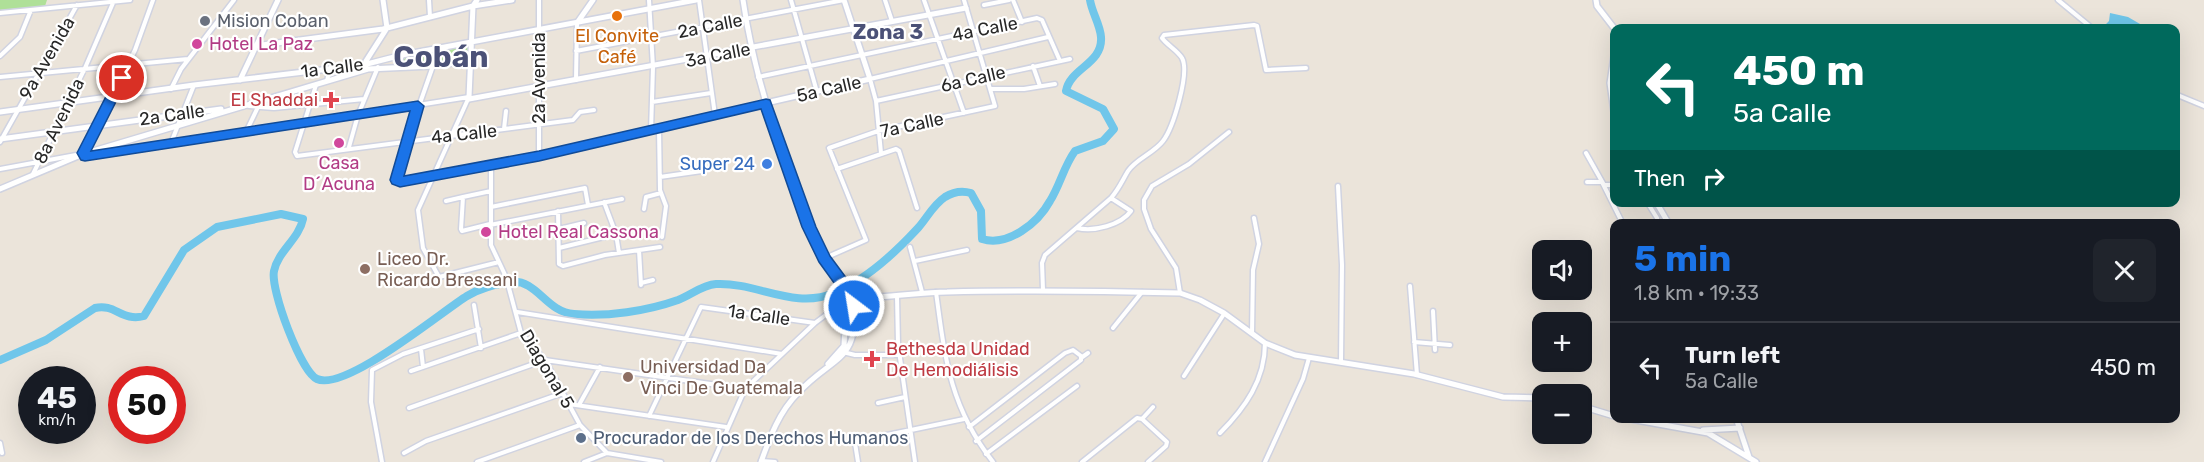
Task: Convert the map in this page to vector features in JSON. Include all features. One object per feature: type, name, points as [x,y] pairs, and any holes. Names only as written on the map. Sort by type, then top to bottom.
[{"type":"main road","points":[[240,80],[254,46],[278,0]]},
{"type":"main road","points":[[469,98],[473,6],[477,0]]},
{"type":"main road","points":[[254,46],[387,28],[473,6],[512,0]]},
{"type":"main road","points":[[577,23],[593,0]]},
{"type":"main road","name":"1a Calle","points":[[402,55],[698,0]]},
{"type":"main road","points":[[743,0],[750,49],[757,77],[796,192],[824,258],[849,294],[854,306],[850,346],[806,384],[787,405],[772,432],[761,461]]},
{"type":"main road","points":[[844,0],[870,79]]},
{"type":"main road","points":[[1596,0],[1611,24]]},
{"type":"main road","points":[[366,61],[387,28]]},
{"type":"main road","name":"1a Calle","points":[[343,76],[379,66],[433,66],[472,60]]},
{"type":"main road","name":"1a Calle","points":[[0,112],[330,68]]},
{"type":"main road","points":[[0,189],[83,153],[352,72]]},
{"type":"main road","name":"5a Calle","points":[[766,104],[870,79]]},
{"type":"main road","name":"2a Calle","points":[[1,140],[237,107]]},
{"type":"main road","points":[[849,294],[865,298],[936,291],[1043,290],[1180,293],[1200,300],[1224,314],[1265,343],[1295,355],[1417,375],[1503,397],[1532,398]]},
{"type":"main road","points":[[844,352],[849,294]]},
{"type":"main road","points":[[829,312],[846,308]]},
{"type":"main road","points":[[1592,409],[1610,415]]},
{"type":"main road","points":[[1655,423],[1708,434],[1756,462]]},
{"type":"main road","points":[[1738,423],[1749,457]]},
{"type":"main road","points":[[1696,430],[1740,428]]},
{"type":"street","points":[[0,13],[130,0]]},
{"type":"street","points":[[83,153],[128,64],[153,0]]},
{"type":"street","points":[[171,89],[188,59],[234,0]]},
{"type":"street","points":[[382,0],[387,28]]},
{"type":"street","points":[[429,0],[430,18]]},
{"type":"street","name":"2a Avenida","points":[[539,0],[539,156]]},
{"type":"street","points":[[649,0],[653,68],[651,131]]},
{"type":"street","points":[[698,0],[715,115]]},
{"type":"street","points":[[791,0],[817,92]]},
{"type":"street","name":"2a Calle","points":[[576,51],[844,0]]},
{"type":"street","points":[[885,0],[892,21]]},
{"type":"street","points":[[924,0],[964,113]]},
{"type":"street","points":[[964,0],[991,89],[1024,89],[1055,84]]},
{"type":"street","points":[[984,4],[1011,0],[1022,22]]},
{"type":"street","points":[[2058,0],[2087,24]]},
{"type":"street","name":"8a Avenida","points":[[33,174],[85,68],[110,2]]},
{"type":"street","name":"9a Avenida","points":[[1,140],[78,5]]},
{"type":"street","name":"3a Calle","points":[[0,169],[83,153],[85,156],[93,156],[653,68],[966,8]]},
{"type":"street","points":[[0,56],[20,37],[32,10]]},
{"type":"street","name":"4a Calle","points":[[757,77],[1037,18],[1042,20],[1048,37]]},
{"type":"street","points":[[576,80],[577,23]]},
{"type":"street","points":[[1043,290],[1042,263],[1045,255],[1111,198],[1122,186],[1129,170],[1164,140],[1184,81],[1184,65],[1182,58],[1162,38],[1164,35],[1254,25],[1257,26],[1266,70],[1306,68]]},
{"type":"street","points":[[1048,37],[1060,61]]},
{"type":"street","name":"5a Calle","points":[[870,79],[1048,37]]},
{"type":"street","points":[[399,66],[402,55]]},
{"type":"street","name":"1a Calle","points":[[330,68],[363,65],[402,55]]},
{"type":"street","points":[[0,77],[188,59]]},
{"type":"street","name":"6a Calle","points":[[876,100],[1070,59]]},
{"type":"street","points":[[349,147],[358,115],[379,66]]},
{"type":"street","points":[[407,140],[433,66]]},
{"type":"street","points":[[1033,66],[1040,86]]},
{"type":"street","points":[[327,81],[330,68]]},
{"type":"street","points":[[870,79],[876,100],[881,153]]},
{"type":"street","points":[[305,124],[316,84]]},
{"type":"street","points":[[171,144],[194,85]]},
{"type":"street","name":"7a Calle","points":[[829,148],[878,131],[995,106],[991,89]]},
{"type":"street","points":[[652,102],[711,93]]},
{"type":"street","points":[[2180,96],[2204,106]]},
{"type":"street","points":[[469,98],[418,210],[423,248],[439,277],[499,262]]},
{"type":"street","points":[[237,107],[274,108],[364,99]]},
{"type":"street","points":[[245,133],[262,100]]},
{"type":"street","name":"5a Calle","points":[[407,140],[398,182],[539,156],[766,104]]},
{"type":"street","name":"4a Calle","points":[[305,124],[295,155],[538,125],[577,119],[580,112],[594,110]]},
{"type":"street","points":[[503,129],[506,111]]},
{"type":"street","points":[[659,129],[661,193],[665,197],[667,210],[662,237]]},
{"type":"street","points":[[1180,293],[1180,281],[1170,255],[1150,229],[1143,202],[1144,195],[1154,183],[1189,164],[1229,132]]},
{"type":"street","points":[[824,258],[865,242],[829,148]]},
{"type":"street","points":[[837,169],[896,149],[899,151],[917,208]]},
{"type":"street","points":[[1586,153],[1610,198]]},
{"type":"street","name":"Diagonal 5","points":[[491,166],[491,245],[506,277],[521,333],[545,360],[580,424],[607,453]]},
{"type":"street","points":[[660,177],[702,171]]},
{"type":"street","points":[[1587,182],[1610,184]]},
{"type":"street","points":[[1338,186],[1342,265],[1341,362]]},
{"type":"street","points":[[490,207],[585,188],[588,206]]},
{"type":"street","points":[[446,201],[491,191]]},
{"type":"street","points":[[644,209],[646,197],[661,193]]},
{"type":"street","points":[[463,197],[461,230],[622,199]]},
{"type":"street","points":[[1077,228],[1090,230],[1131,213],[1125,206],[1111,198]]},
{"type":"street","points":[[604,202],[616,234],[620,253]]},
{"type":"street","points":[[558,212],[559,264],[563,266],[620,253],[660,247]]},
{"type":"street","points":[[1252,333],[1254,270],[1259,244],[1254,218]]},
{"type":"street","points":[[559,229],[584,223]]},
{"type":"street","points":[[559,248],[616,234]]},
{"type":"street","points":[[910,247],[922,292]]},
{"type":"street","points":[[639,250],[641,284],[653,280]]},
{"type":"street","points":[[915,261],[967,250]]},
{"type":"street","points":[[1410,286],[1417,375]]},
{"type":"street","points":[[936,291],[950,384],[976,441],[993,462]]},
{"type":"street","points":[[1113,328],[1142,292]]},
{"type":"street","points":[[713,462],[726,427],[745,389],[849,294]]},
{"type":"street","points":[[897,295],[899,355],[915,462]]},
{"type":"street","points":[[474,305],[481,348]]},
{"type":"street","name":"1a Calle","points":[[685,338],[698,309],[704,307],[815,323]]},
{"type":"street","points":[[1433,311],[1435,350]]},
{"type":"street","points":[[517,312],[782,354]]},
{"type":"street","points":[[1184,376],[1224,314]]},
{"type":"street","points":[[382,462],[372,400],[372,369],[479,329]]},
{"type":"street","points":[[411,371],[521,333]]},
{"type":"street","points":[[649,416],[685,338]]},
{"type":"street","points":[[1414,342],[1449,345]]},
{"type":"street","points":[[1220,433],[1239,412],[1259,378],[1265,362],[1265,343]]},
{"type":"street","points":[[421,349],[423,367]]},
{"type":"street","points":[[969,427],[1065,353],[1073,350],[1081,358]]},
{"type":"street","points":[[844,352],[899,355]]},
{"type":"street","points":[[976,441],[1029,402],[1088,352]]},
{"type":"street","points":[[1265,462],[1303,379],[1310,357]]},
{"type":"street","points":[[410,408],[545,360],[668,376],[745,389]]},
{"type":"street","points":[[579,405],[600,367]]},
{"type":"street","points":[[986,454],[1077,386]]},
{"type":"street","points":[[404,453],[426,441],[562,393]]},
{"type":"street","points":[[879,403],[905,397]]},
{"type":"street","points":[[568,404],[726,427]]},
{"type":"street","points":[[1082,462],[1133,420],[1142,418],[1153,407]]},
{"type":"street","points":[[1142,418],[1167,442],[1166,446],[1148,462]]},
{"type":"street","points":[[858,462],[855,443],[858,441],[964,419]]},
{"type":"street","points":[[477,462],[580,424]]},
{"type":"street","points":[[0,443],[2,453]]},
{"type":"street","points":[[584,462],[607,453],[620,460],[661,462]]},
{"type":"street","points":[[761,461],[775,462]]},
{"type":"green space","points":[[0,0],[47,0],[45,6],[0,10]]},
{"type":"green space","points":[[469,46],[470,57],[467,59],[443,63],[404,64],[403,61],[406,56]]},
{"type":"water","points":[[2110,13],[2128,17],[2140,24],[2106,24]]},
{"type":"waterway","points":[[0,360],[46,340],[95,308],[108,308],[130,317],[144,316],[184,250],[217,227],[281,214],[303,219],[274,271],[274,281],[282,311],[295,346],[310,373],[317,379],[330,380],[349,374],[370,363],[467,296],[500,284],[520,282],[528,285],[564,312],[587,315],[613,314],[653,307],[678,300],[701,288],[716,284],[746,287],[790,297],[819,297],[846,288],[869,273],[918,228],[941,200],[960,192],[971,193],[981,211],[982,239],[1002,240],[1030,225],[1045,209],[1075,151],[1103,141],[1114,129],[1103,109],[1066,91],[1073,77],[1092,60],[1100,46],[1100,32],[1090,0]]},
{"type":"place","name":"El Convite Café","points":[[617,16]]},
{"type":"place","name":"Mision Coban","points":[[205,21]]},
{"type":"place","name":"Hotel La Paz","points":[[197,44]]},
{"type":"place","name":"El Shaddai","points":[[331,100]]},
{"type":"place","name":"Casa D´Acuna","points":[[339,143]]},
{"type":"place","name":"Super 24","points":[[767,164]]},
{"type":"place","name":"Hotel Real Cassona","points":[[486,232]]},
{"type":"place","name":"Liceo Dr. Ricardo Bressani","points":[[365,269]]},
{"type":"place","name":"Bethesda Unidad De Hemodiálisis","points":[[872,359]]},
{"type":"place","name":"Universidad Da Vinci De Guatemala","points":[[628,377]]},
{"type":"place","name":"Procurador de los Derechos Humanos","points":[[581,438]]},
{"type":"district","name":"Zona 3","points":[[888,32]]},
{"type":"district","name":"Cobán","points":[[441,57]]},
{"type":"route","points":[[122,78],[96,125],[83,153],[85,156],[418,106],[396,180],[398,182],[539,156],[766,104],[809,227],[824,258],[851,296],[854,306]]}]
